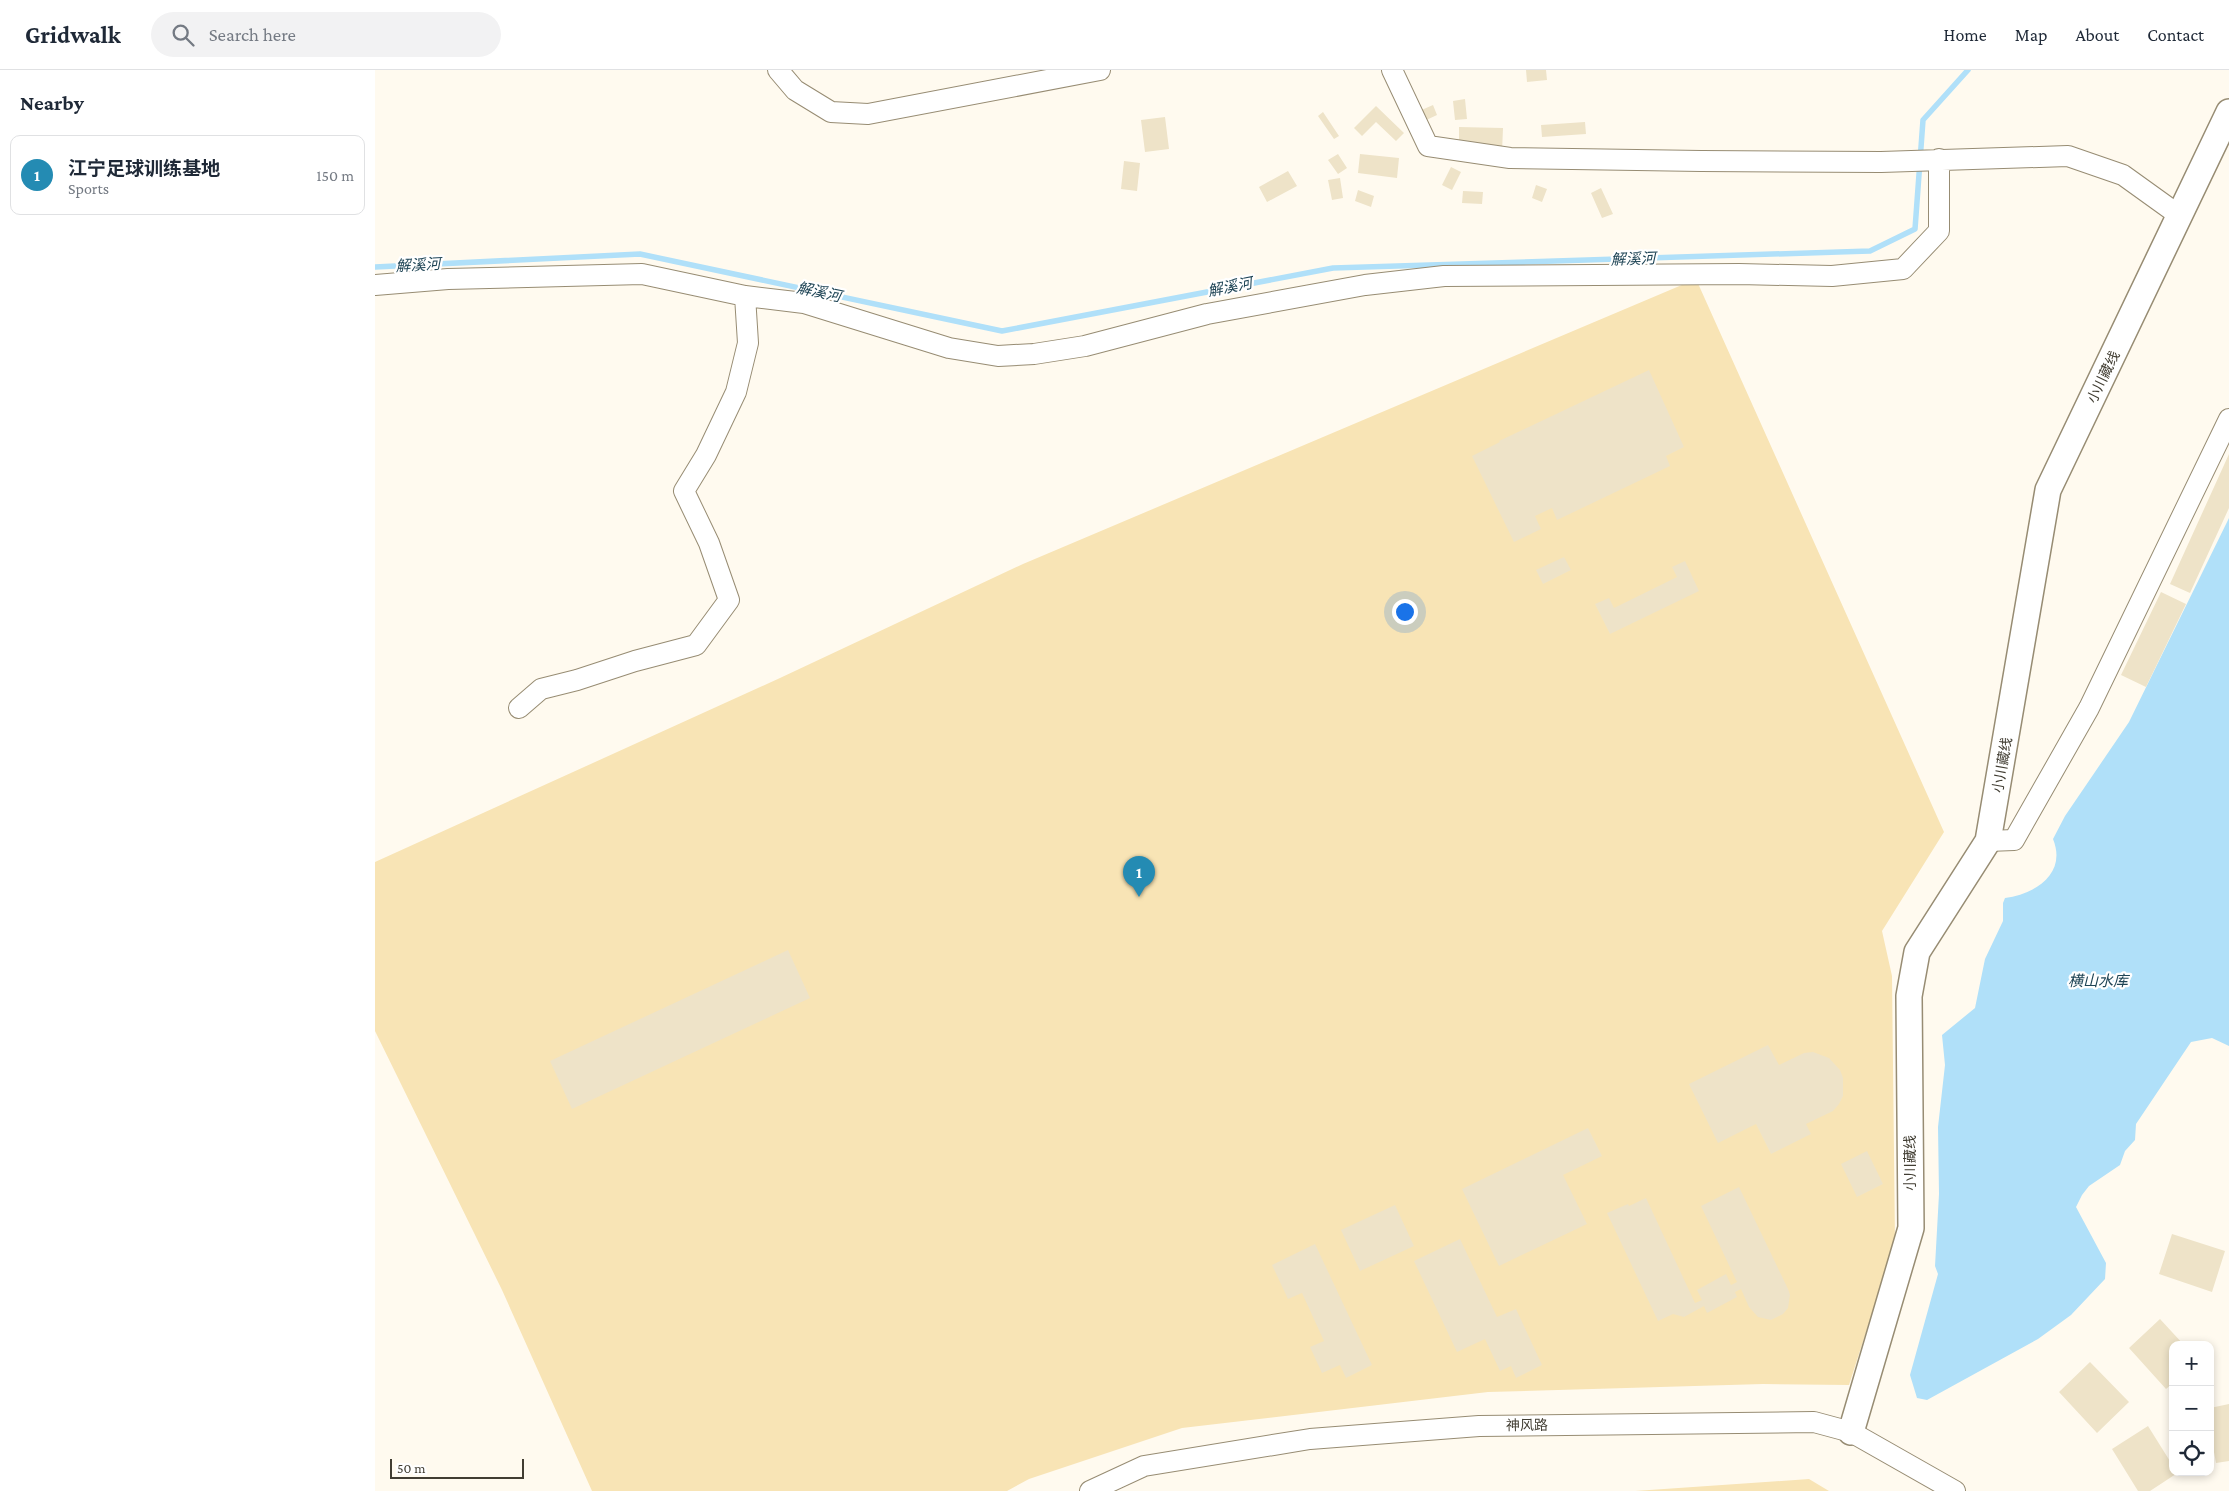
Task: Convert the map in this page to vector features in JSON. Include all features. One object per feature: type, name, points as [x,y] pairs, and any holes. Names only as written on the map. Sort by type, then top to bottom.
[{"type":"street","points":[[778,70],[795,90],[831,112],[869,114],[1100,70]]},
{"type":"street","points":[[1392,70],[1428,146],[1510,158],[1813,163],[2068,156],[2123,175],[2180,216]]},
{"type":"street","name":"小川藏线","points":[[1851,1432],[1911,1228],[1909,996],[1917,952],[1988,841],[2048,490],[2229,112]]},
{"type":"street","points":[[375,285],[448,279],[642,274],[745,296],[804,303],[949,348],[998,356],[1035,354],[1085,346],[1207,314],[1365,285],[1444,276],[1739,274],[1832,276],[1903,270],[1939,231],[1939,159]]},
{"type":"street","points":[[519,708],[541,689],[696,645],[729,600],[709,543],[684,491],[706,455],[736,392],[748,343],[745,296]]},
{"type":"street","points":[[1988,841],[2014,840],[2089,708],[2229,419]]},
{"type":"street","name":"神风路","points":[[1090,1491],[1144,1466],[1310,1438],[1508,1426],[1814,1422],[1851,1432],[1955,1491]]},
{"type":"shaded area","points":[[1696,279],[1944,832],[1882,931],[1892,976],[1895,1242],[1849,1385],[1763,1384],[1488,1392],[1182,1428],[1029,1479],[1007,1491],[592,1491],[502,1290],[375,1031],[375,862],[780,678],[1023,564]]},
{"type":"shaded area","points":[[1809,1479],[1829,1491],[1635,1491]]},
{"type":"water","name":"横山水库","points":[[2229,518],[2229,1046],[2212,1038],[2191,1042],[2136,1124],[2135,1140],[2125,1151],[2120,1165],[2089,1186],[2082,1195],[2076,1207],[2106,1263],[2105,1279],[2071,1315],[2038,1339],[1927,1400],[1917,1398],[1910,1375],[1938,1274],[1935,1266],[1939,1194],[1938,1127],[1945,1065],[1942,1035],[1975,1008],[1985,959],[2003,921],[2003,903],[2005,898],[2017,896],[2038,887],[2052,872],[2056,862],[2053,839],[2065,816],[2129,722]]},
{"type":"building","points":[[1526,70],[1546,70],[1547,80],[1527,82]]},
{"type":"building","points":[[1465,99],[1467,119],[1455,120],[1453,101]]},
{"type":"building","points":[[1433,105],[1437,115],[1422,122],[1417,112]]},
{"type":"building","points":[[1376,106],[1404,133],[1396,141],[1376,122],[1362,136],[1354,128]]},
{"type":"building","points":[[1323,112],[1339,136],[1334,139],[1318,116]]},
{"type":"building","points":[[1165,117],[1169,149],[1145,152],[1141,120]]},
{"type":"building","points":[[1585,122],[1586,134],[1542,137],[1541,125]]},
{"type":"building","points":[[1459,127],[1503,128],[1502,152],[1459,151]]},
{"type":"building","points":[[1338,154],[1347,168],[1338,174],[1328,160]]},
{"type":"building","points":[[1360,154],[1399,158],[1397,178],[1358,173]]},
{"type":"building","points":[[1124,161],[1140,163],[1137,191],[1121,189]]},
{"type":"building","points":[[1451,167],[1461,172],[1452,190],[1442,185]]},
{"type":"building","points":[[1288,171],[1297,186],[1267,202],[1259,187]]},
{"type":"building","points":[[1340,178],[1343,198],[1332,200],[1328,180]]},
{"type":"building","points":[[1536,185],[1547,189],[1542,202],[1532,198]]},
{"type":"building","points":[[1601,188],[1613,214],[1602,218],[1591,193]]},
{"type":"building","points":[[1358,190],[1374,196],[1371,207],[1355,201]]},
{"type":"building","points":[[1463,191],[1483,192],[1482,204],[1462,203]]},
{"type":"building","points":[[1649,370],[1684,447],[1666,456],[1670,466],[1557,520],[1552,508],[1535,516],[1541,529],[1514,542],[1472,456],[1499,441]]},
{"type":"building","points":[[2229,454],[2229,508],[2190,593],[2170,584]]},
{"type":"building","points":[[1564,557],[1571,570],[1543,584],[1536,570]]},
{"type":"building","points":[[1685,561],[1699,591],[1610,634],[1595,604],[1609,598],[1614,608],[1677,577],[1672,567]]},
{"type":"building","points":[[2161,592],[2186,604],[2146,687],[2121,675]]},
{"type":"building","points":[[788,950],[810,998],[572,1109],[550,1061]]},
{"type":"building","points":[[1768,1045],[1779,1065],[1804,1053],[1813,1052],[1829,1058],[1840,1070],[1843,1078],[1843,1096],[1839,1104],[1833,1111],[1806,1124],[1811,1134],[1771,1154],[1756,1124],[1718,1143],[1689,1084]]},
{"type":"building","points":[[1588,1128],[1602,1156],[1563,1175],[1587,1224],[1499,1266],[1462,1189]]},
{"type":"building","points":[[1867,1151],[1883,1184],[1857,1197],[1841,1164]]},
{"type":"building","points":[[1739,1187],[1788,1289],[1790,1295],[1788,1308],[1783,1314],[1771,1320],[1758,1317],[1749,1307],[1741,1289],[1735,1292],[1737,1297],[1707,1313],[1704,1306],[1684,1317],[1673,1314],[1658,1321],[1607,1213],[1646,1198],[1695,1303],[1702,1300],[1697,1290],[1726,1274],[1731,1285],[1737,1282],[1701,1206]]},
{"type":"building","points":[[1395,1205],[1414,1246],[1360,1271],[1341,1230]]},
{"type":"building","points":[[2172,1234],[2225,1251],[2212,1292],[2159,1274]]},
{"type":"building","points":[[1460,1239],[1497,1317],[1516,1309],[1542,1365],[1516,1378],[1511,1366],[1500,1371],[1485,1339],[1457,1352],[1414,1261]]},
{"type":"building","points":[[1315,1244],[1372,1365],[1346,1378],[1340,1365],[1322,1373],[1310,1347],[1324,1341],[1302,1293],[1288,1299],[1272,1265]]},
{"type":"building","points":[[2160,1319],[2180,1341],[2169,1341],[2169,1386],[2166,1389],[2129,1348]]},
{"type":"building","points":[[2090,1362],[2129,1402],[2097,1433],[2059,1392]]},
{"type":"building","points":[[2229,1404],[2229,1461],[2216,1463],[2214,1452],[2214,1407]]},
{"type":"building","points":[[2148,1426],[2169,1460],[2169,1476],[2173,1476],[2150,1491],[2138,1491],[2112,1449]]},
{"type":"waterway","name":"解溪河","points":[[375,267],[640,254],[1002,331],[1333,268],[1870,251],[1915,229],[1923,120],[1968,70]]},
{"type":"place","name":"江宁足球训练基地","points":[[1139,897]]}]
